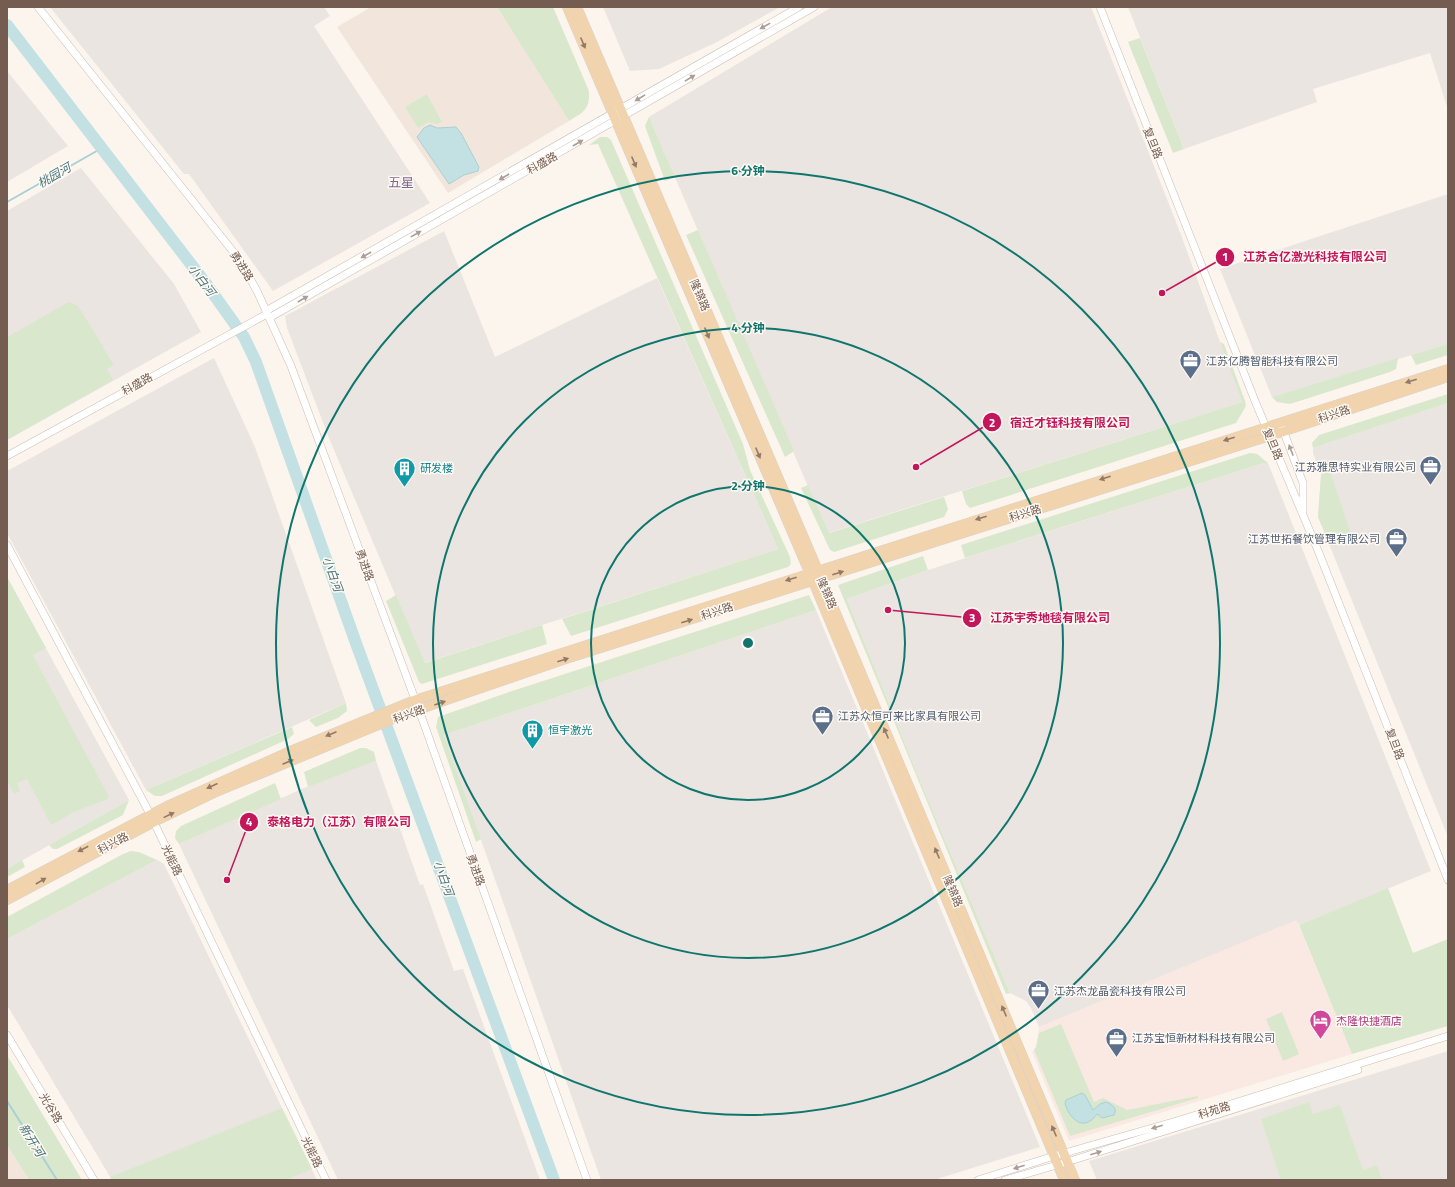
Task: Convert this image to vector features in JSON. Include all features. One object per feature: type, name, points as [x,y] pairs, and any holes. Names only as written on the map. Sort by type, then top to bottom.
[{"type":"main road","name":"隆锦路","points":[[567,7],[619,116],[820,574],[1059,1155],[1058,1165],[1064,1180]]},
{"type":"main road","name":"隆锦路","points":[[576,7],[619,116],[810,577],[1059,1155],[1067,1162],[1075,1180]]},
{"type":"main road","name":"科兴路","points":[[820,574],[1280,422],[1448,369]]},
{"type":"main road","name":"科兴路","points":[[7,890],[152,818],[367,719],[414,700],[1270,436],[1448,377]]},
{"type":"main road","name":"科兴路","points":[[7,900],[152,818],[403,715],[810,577]]},
{"type":"street","name":"勇进路","points":[[38,7],[239,259],[268,315],[291,366],[419,710],[587,1180]]},
{"type":"street","name":"科盛路","points":[[619,116],[799,7]]},
{"type":"street","name":"科盛路","points":[[7,456],[224,337],[268,315],[814,7]]},
{"type":"street","name":"复旦路","points":[[1100,7],[1266,427],[1303,515],[1448,880]]},
{"type":"street","points":[[1280,422],[1303,483],[1303,515]]},
{"type":"street","name":"光能路","points":[[7,545],[152,818],[326,1180]]},
{"type":"street","name":"光谷路","points":[[7,1035],[94,1180]]},
{"type":"street","name":"科苑路","points":[[978,1180],[1180,1120],[1448,1036]]},
{"type":"street","name":"科苑路","points":[[1005,1180],[1058,1165],[1448,1041]]},
{"type":"shaded area","points":[[50,7],[324,7],[330,16],[314,26],[430,203],[273,291],[189,174],[184,174]]},
{"type":"shaded area","points":[[371,7],[497,7],[569,121],[448,193],[337,27]]},
{"type":"shaded area","points":[[603,7],[780,7],[717,42],[659,69],[630,71]]},
{"type":"shaded area","points":[[832,7],[1091,7],[1180,232],[1242,402],[828,533],[649,117]]},
{"type":"shaded area","points":[[1128,7],[1448,7],[1448,110],[1430,53],[1313,89],[1317,102],[1184,149]]},
{"type":"shaded area","points":[[7,71],[68,146],[7,182]]},
{"type":"shaded area","points":[[81,168],[174,284],[201,332],[7,440],[7,211]]},
{"type":"shaded area","points":[[1448,194],[1448,344],[1272,397],[1220,269]]},
{"type":"shaded area","points":[[444,231],[495,357],[657,278],[778,549],[424,663],[329,438],[287,328],[285,316]]},
{"type":"shaded area","points":[[214,358],[255,447],[346,703],[146,790],[7,533],[7,471]]},
{"type":"shaded area","points":[[1448,403],[1448,837],[1318,517],[1321,475],[1313,453],[1313,448]]},
{"type":"shaded area","points":[[1264,463],[1268,463],[1431,871],[1299,925],[1296,920],[1039,1027],[1031,1008],[1026,1001],[1010,993],[921,783],[847,599],[928,570]]},
{"type":"shaded area","points":[[7,577],[129,800],[7,869]]},
{"type":"shaded area","points":[[816,610],[1040,1147],[934,1180],[601,1180],[444,735]]},
{"type":"shaded area","points":[[376,761],[420,885],[423,884],[454,971],[463,969],[540,1180],[338,1180],[179,844],[304,788]]},
{"type":"shaded area","points":[[157,860],[164,864],[317,1180],[112,1180],[7,1005],[7,939]]},
{"type":"shaded area","points":[[1296,919],[1352,1054],[1069,1141],[1032,1052],[1036,1047],[1039,1027]]},
{"type":"shaded area","points":[[1448,1051],[1448,1180],[1097,1180],[1089,1161]]},
{"type":"shaded area","points":[[7,1145],[29,1180],[7,1180]]},
{"type":"green space","points":[[497,7],[553,7],[589,91],[587,106],[582,113],[569,121]]},
{"type":"green space","points":[[1140,38],[1184,149],[1173,153],[1128,42]]},
{"type":"green space","points":[[427,94],[442,122],[437,124],[428,122],[418,128],[405,107]]},
{"type":"green space","points":[[649,117],[675,177],[665,181],[645,126]]},
{"type":"green space","points":[[600,137],[607,137],[611,140],[743,444],[750,470],[790,557],[791,564],[788,567],[571,636],[562,619],[778,549],[598,144],[589,145]]},
{"type":"green space","points":[[698,230],[794,451],[785,457],[686,235]]},
{"type":"green space","points":[[69,302],[78,306],[81,310],[114,365],[107,369],[113,380],[7,440],[7,337]]},
{"type":"green space","points":[[1220,342],[1224,344],[1246,406],[1236,423],[970,508],[966,504],[962,491],[1242,402]]},
{"type":"green space","points":[[1448,344],[1448,355],[1416,365],[1411,355]]},
{"type":"green space","points":[[1398,358],[1396,369],[1390,372],[1290,404],[1277,402],[1272,397]]},
{"type":"green space","points":[[1448,394],[1448,403],[1313,448],[1312,443],[1319,435]]},
{"type":"green space","points":[[1250,453],[1257,454],[1268,463],[965,558],[961,545]]},
{"type":"green space","points":[[1330,471],[1352,537],[1330,544],[1318,517],[1321,475]]},
{"type":"green space","points":[[808,485],[829,533],[944,497],[948,509],[944,517],[834,552],[830,550],[801,488]]},
{"type":"green space","points":[[923,556],[928,570],[847,599],[921,783],[1010,993],[1006,994],[838,585]]},
{"type":"green space","points":[[7,577],[46,648],[33,655],[108,795],[108,799],[76,811],[51,825],[27,779],[17,783],[20,791],[14,794],[7,780]]},
{"type":"green space","points":[[396,595],[425,663],[542,625],[547,644],[422,684],[419,682],[386,601]]},
{"type":"green space","points":[[809,595],[816,610],[444,735],[481,839],[476,842],[436,727],[438,717],[509,692]]},
{"type":"green space","points":[[346,703],[347,711],[338,718],[316,727],[309,720]]},
{"type":"green space","points":[[292,727],[294,734],[288,739],[162,796],[155,796],[146,790]]},
{"type":"green space","points":[[360,748],[366,748],[374,752],[376,761],[308,787],[304,772]]},
{"type":"green space","points":[[275,783],[281,799],[179,844],[175,838],[176,831],[181,826]]},
{"type":"green space","points":[[129,800],[123,815],[57,849],[53,849],[49,845]]},
{"type":"green space","points":[[131,851],[139,852],[157,860],[7,939],[7,917]]},
{"type":"green space","points":[[22,860],[25,867],[7,877],[7,869]]},
{"type":"green space","points":[[1388,888],[1413,953],[1448,939],[1448,1026],[1352,1054],[1299,925]]},
{"type":"green space","points":[[1282,1012],[1299,1054],[1283,1061],[1266,1019]]},
{"type":"green space","points":[[1061,1024],[1094,1102],[1103,1098],[1127,1110],[1198,1096],[1198,1098],[1070,1136],[1034,1050],[1039,1033]]},
{"type":"green space","points":[[7,1055],[82,1180],[29,1180],[7,1145]]},
{"type":"green space","points":[[1309,1102],[1313,1114],[1340,1105],[1363,1170],[1377,1165],[1382,1180],[1281,1180],[1261,1119]]},
{"type":"green space","points":[[282,1108],[312,1169],[286,1180],[112,1180],[110,1177]]},
{"type":"water","points":[[430,125],[437,128],[456,127],[461,133],[479,167],[478,171],[464,175],[449,184],[417,137],[424,128]]},
{"type":"water","points":[[1082,1093],[1085,1095],[1093,1110],[1100,1104],[1106,1102],[1114,1107],[1114,1115],[1102,1118],[1097,1114],[1092,1120],[1086,1123],[1081,1123],[1074,1119],[1068,1111],[1065,1103],[1066,1100]]},
{"type":"waterway","name":"小白河","points":[[7,25],[207,285],[244,337],[256,362],[357,646],[554,1180]]},
{"type":"waterway","name":"桃园河","points":[[7,202],[102,148]]},
{"type":"waterway","name":"新开河","points":[[7,1101],[57,1180]]},
{"type":"place","name":"江苏合亿激光科技有限公司","points":[[1162,293]]},
{"type":"place","name":"江苏亿腾智能科技有限公司","points":[[1191,380]]},
{"type":"place","name":"宿迁才钰科技有限公司","points":[[916,467]]},
{"type":"place","name":"江苏雅思特实业有限公司","points":[[1431,486]]},
{"type":"place","name":"研发楼","points":[[405,488]]},
{"type":"place","name":"江苏世拓餐饮管理有限公司","points":[[1396,558]]},
{"type":"place","name":"江苏宇秀地毯有限公司","points":[[888,610]]},
{"type":"place","name":"江苏众恒可来比家具有限公司","points":[[823,736]]},
{"type":"place","name":"恒宇激光","points":[[533,750]]},
{"type":"place","name":"泰格电力（江苏）有限公司","points":[[227,880]]},
{"type":"place","name":"江苏杰龙晶瓷科技有限公司","points":[[1039,1010]]},
{"type":"place","name":"杰隆快捷酒店","points":[[1320,1040]]},
{"type":"place","name":"江苏宝恒新材料科技有限公司","points":[[1117,1058]]},
{"type":"district","name":"五星","points":[[401,182]]}]
